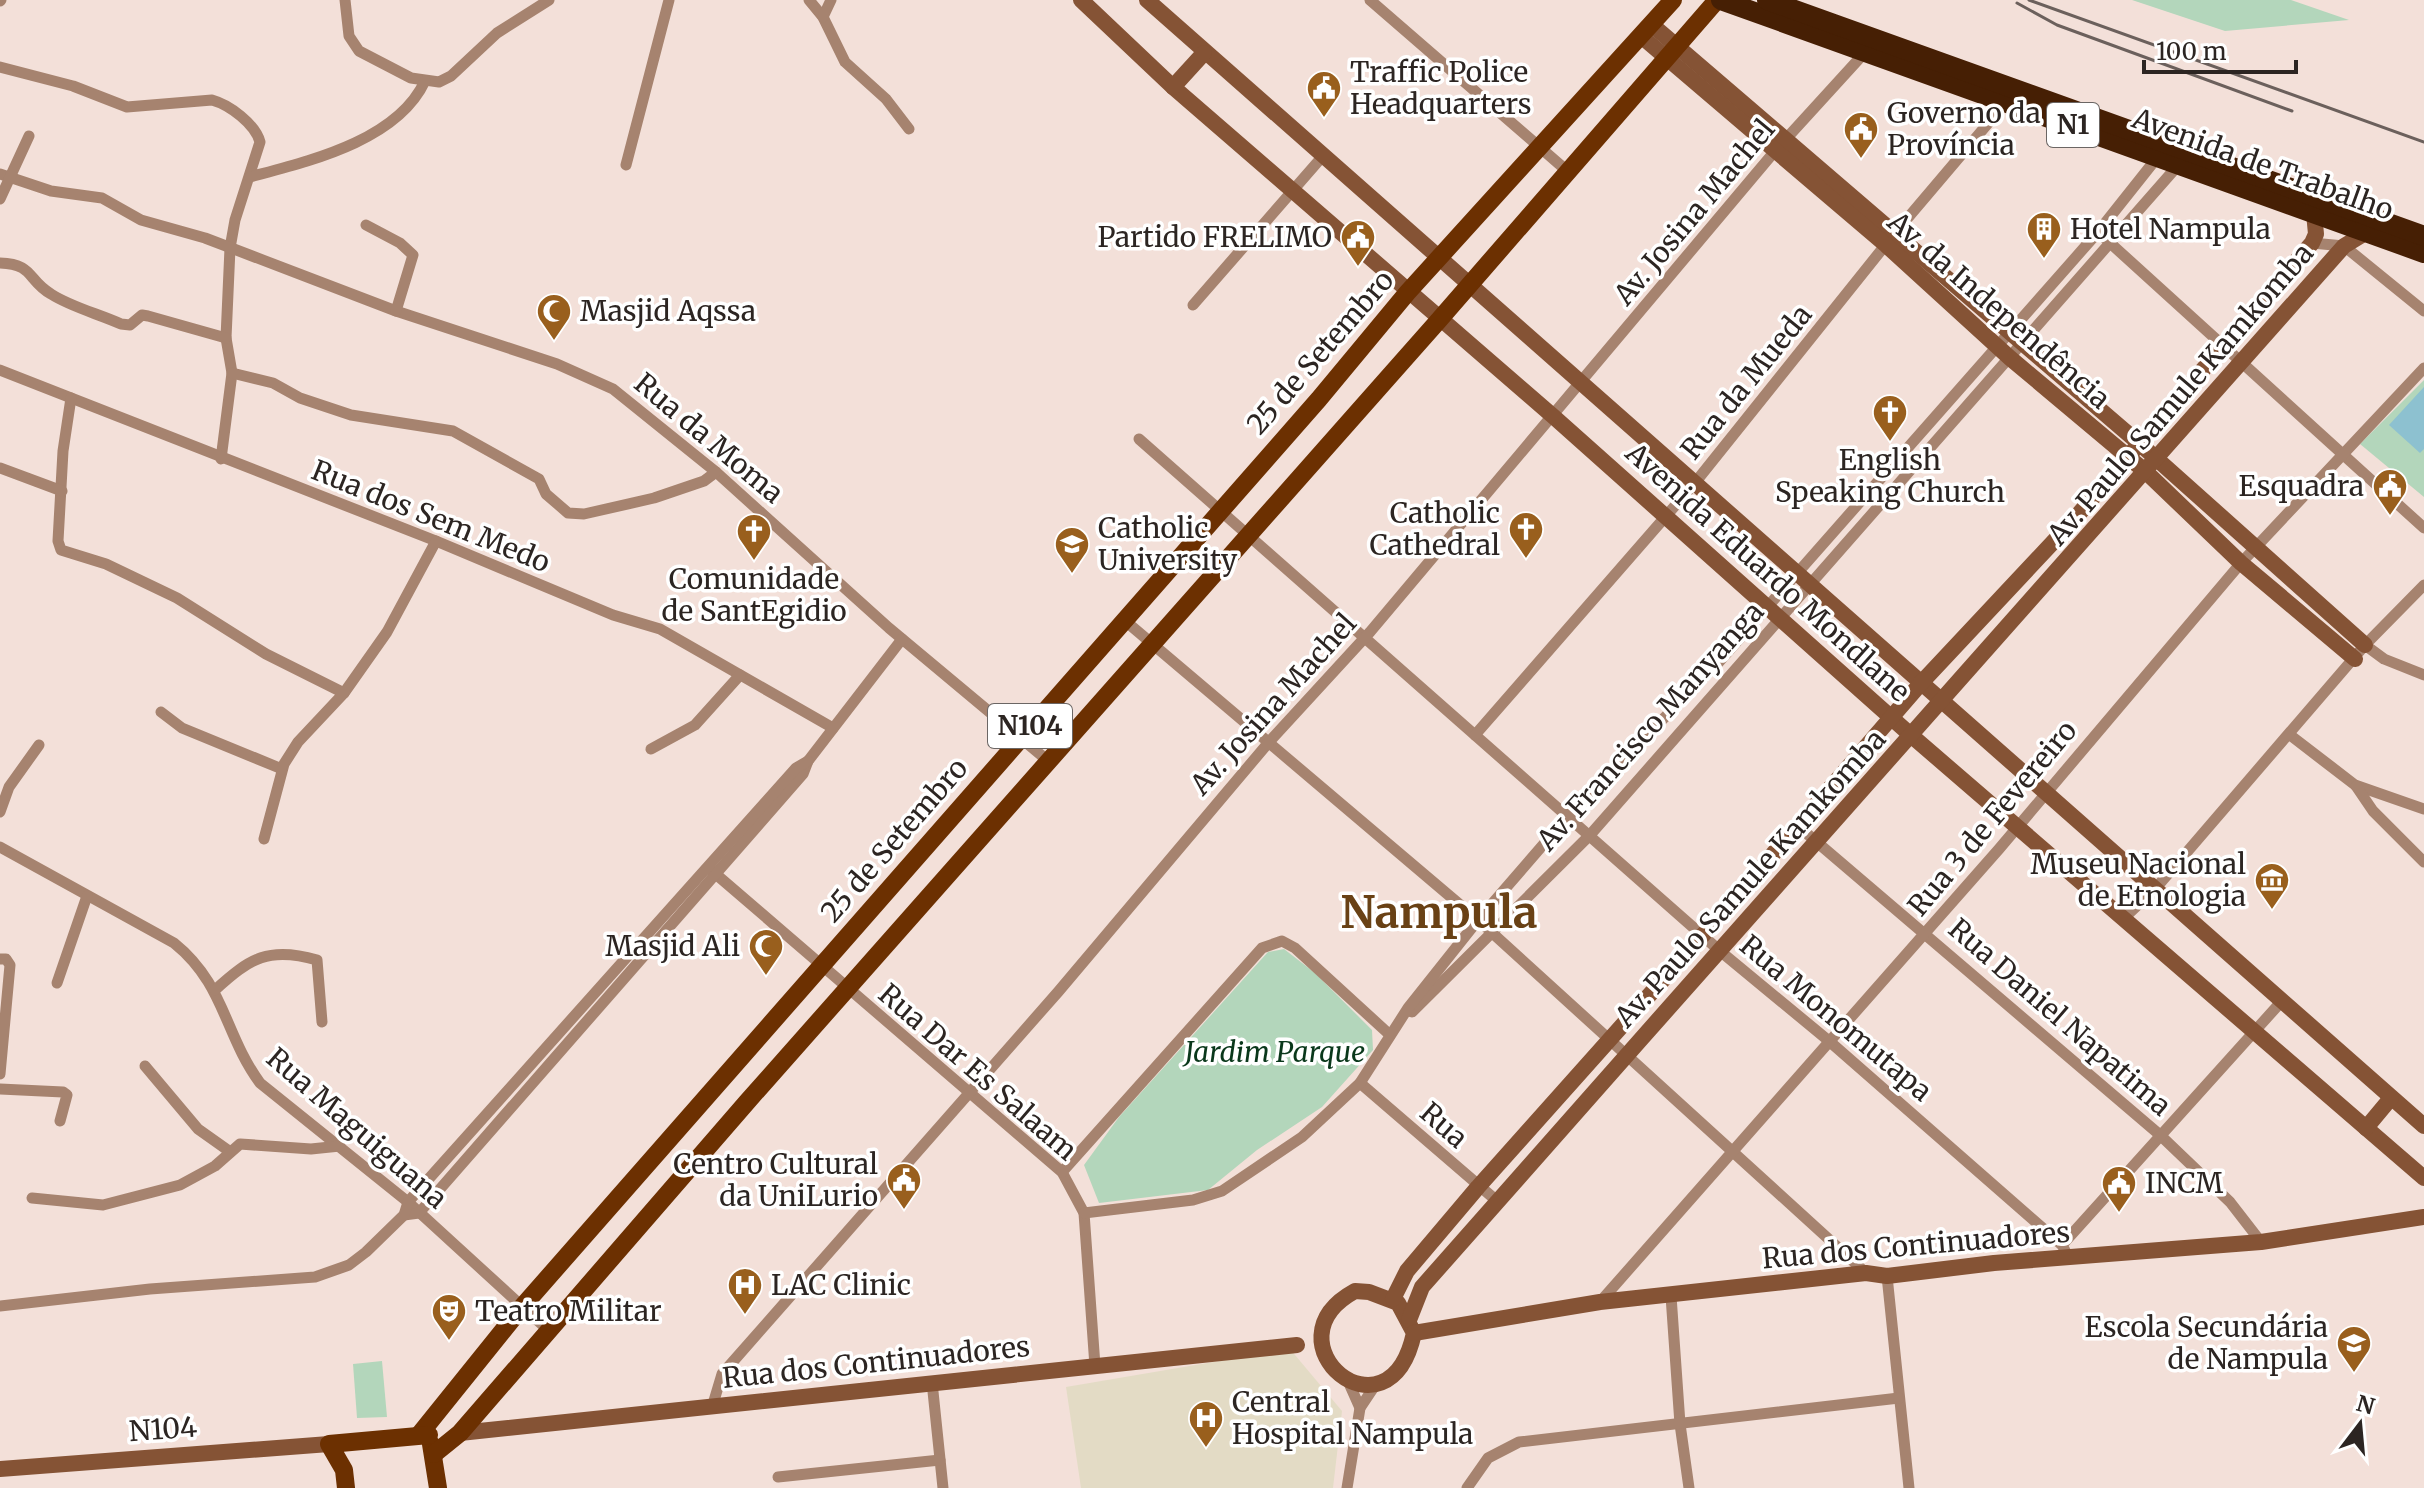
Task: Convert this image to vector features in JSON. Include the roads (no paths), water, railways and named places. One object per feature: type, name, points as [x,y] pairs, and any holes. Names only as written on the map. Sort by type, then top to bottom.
[{"type":"highway","name":"Avenida de Trabalho","points":[[1719,0],[1871,46],[2262,186],[2424,236]]},
{"type":"highway","name":"Avenida de Trabalho","points":[[1767,0],[1871,46]]},
{"type":"highway","name":"Avenida de Trabalho","points":[[2262,186],[2314,213],[2424,253]]},
{"type":"main road","name":"Avenida Eduardo Mondlane","points":[[1081,0],[1173,87],[1407,293],[1554,417],[1913,737],[2424,1178]]},
{"type":"main road","name":"Avenida Eduardo Mondlane","points":[[1147,0],[2424,1126]]},
{"type":"main road","name":"25 de Setembro","points":[[419,1435],[522,1307],[1319,399],[1407,293],[1673,0]]},
{"type":"main road","name":"N104","points":[[434,1454],[460,1433],[646,1216],[1719,0]]},
{"type":"main road","name":"Av. da Independência","points":[[1646,30],[1787,138],[2003,352],[2134,450]]},
{"type":"main road","name":"Av. da Independência","points":[[1672,52],[1775,151],[2016,338],[2151,466],[2241,563],[2360,652]]},
{"type":"main road","points":[[1173,87],[1204,53]]},
{"type":"main road","name":"Av. Paulo Samule Kamkomba","points":[[1393,1299],[1407,1271],[1478,1187],[1703,935],[1922,682],[2224,347],[2312,243],[2316,234],[2314,213]]},
{"type":"main road","name":"Av. Paulo Samule Kamkomba","points":[[1412,1326],[1422,1287],[1497,1201],[1816,841],[1913,737],[2344,246],[2367,232]]},
{"type":"main road","points":[[1319,399],[1346,423]]},
{"type":"main road","name":"Av. da Independência","points":[[2151,466],[2254,548],[2360,652]]},
{"type":"main road","points":[[922,850],[947,874]]},
{"type":"main road","points":[[722,1081],[747,1102]]},
{"type":"main road","points":[[2366,1128],[2391,1098]]},
{"type":"main road","points":[[619,1196],[646,1216]]},
{"type":"main road","name":"Rua dos Continuadores","points":[[1412,1326],[1866,1273],[1887,1276],[2065,1251],[2261,1242],[2424,1217]]},
{"type":"main road","points":[[1355,1291],[1393,1299],[1412,1326],[1409,1356],[1400,1370],[1374,1387],[1360,1387],[1297,1345],[1324,1320],[1340,1299],[1355,1291]]},
{"type":"main road","points":[[1324,1320],[1321,1340],[1326,1362]]},
{"type":"main road","name":"Rua dos Continuadores","points":[[460,1433],[1297,1345]]},
{"type":"main road","name":"N104","points":[[0,1469],[460,1433]]},
{"type":"main road","points":[[419,1435],[430,1443],[434,1454],[438,1488]]},
{"type":"main road","points":[[345,1479],[362,1442]]},
{"type":"main road","points":[[329,1444],[345,1479]]},
{"type":"street","points":[[345,0],[349,36],[359,51],[411,78],[439,82],[451,76],[497,33],[549,0]]},
{"type":"street","points":[[626,165],[669,0]]},
{"type":"street","points":[[809,0],[823,17],[845,62],[886,99],[909,129]]},
{"type":"street","points":[[823,17],[831,0]]},
{"type":"street","points":[[1370,0],[1566,170]]},
{"type":"street","name":"Av. Josina Machel","points":[[713,1404],[722,1374],[971,1092],[1269,742],[1366,637],[1775,151],[1871,46]]},
{"type":"street","points":[[0,67],[73,86],[127,107],[212,100],[224,104],[258,134],[260,142],[235,220],[230,248],[226,338],[232,373],[221,459]]},
{"type":"street","points":[[250,177],[315,159],[378,129],[415,102],[425,81]]},
{"type":"street","name":"Rua da Mueda","points":[[1475,735],[1694,484],[1890,239],[2011,97]]},
{"type":"street","points":[[0,199],[5,176],[29,136]]},
{"type":"street","name":"Av. Francisco Manyanga","points":[[2016,338],[2163,150]]},
{"type":"street","points":[[1193,305],[1322,157]]},
{"type":"street","name":"Av. Francisco Manyanga","points":[[1084,1213],[1193,1200],[1222,1191],[1302,1137],[1360,1083],[1433,974],[1568,816],[1677,708],[1768,607],[1803,580],[2003,352],[2111,243],[2184,158]]},
{"type":"street","name":"Rua da Moma","points":[[5,176],[51,191],[102,198],[141,220],[230,248],[396,311],[557,364],[613,389],[716,472],[902,639],[1047,760]]},
{"type":"street","points":[[366,225],[400,243],[413,255],[396,311]]},
{"type":"street","points":[[2098,232],[2342,457],[2424,528]]},
{"type":"street","points":[[2312,243],[2344,246],[2424,311]]},
{"type":"street","points":[[0,263],[17,264],[30,271],[51,295],[121,324],[130,325],[142,315],[226,338]]},
{"type":"street","name":"Av. Francisco Manyanga","points":[[1390,1035],[1489,932],[1590,835],[1781,619],[1803,580],[2003,352]]},
{"type":"street","name":"Rua 3 de Fevereiro","points":[[1600,1302],[1925,933],[2254,548],[2424,368]]},
{"type":"street","name":"Rua dos Sem Medo","points":[[0,370],[436,541],[613,615],[660,629],[833,728]]},
{"type":"street","points":[[232,373],[273,383],[300,398],[351,415],[453,431],[539,479],[546,494],[568,513],[584,514],[654,498],[704,481],[716,472]]},
{"type":"street","points":[[71,398],[58,541],[65,553],[106,564],[177,598],[266,654],[344,693]]},
{"type":"street","name":"Rua Monomutapa","points":[[1139,439],[2065,1251]]},
{"type":"street","points":[[0,468],[62,491]]},
{"type":"street","points":[[264,839],[282,769],[298,742],[344,693],[387,632],[436,541]]},
{"type":"street","points":[[2124,918],[2156,888],[2360,652],[2424,585]]},
{"type":"street","points":[[1123,619],[1478,920],[1866,1273]]},
{"type":"street","points":[[404,1215],[419,1213],[778,795],[796,768],[808,761],[902,639]]},
{"type":"street","points":[[2360,652],[2424,675]]},
{"type":"street","points":[[1718,663],[1732,675]]},
{"type":"street","points":[[651,749],[695,725],[740,675]]},
{"type":"street","points":[[1677,708],[1692,721]]},
{"type":"street","points":[[161,712],[182,728],[282,769]]},
{"type":"street","points":[[2290,735],[2355,785],[2373,811],[2424,862]]},
{"type":"street","points":[[0,812],[9,787],[39,745]]},
{"type":"street","points":[[2355,785],[2424,809]]},
{"type":"street","name":"Rua Daniel Napatima","points":[[1798,826],[2160,1135],[2230,1202],[2261,1242]]},
{"type":"street","name":"Rua Maguiguana","points":[[0,847],[174,943],[197,961],[215,990],[246,1064],[260,1083],[408,1202],[548,1330]]},
{"type":"street","points":[[0,1306],[150,1289],[315,1277],[349,1265],[404,1215],[408,1202],[712,871]]},
{"type":"street","name":"Rua Dar Es Salaam","points":[[712,871],[1062,1172],[1084,1213],[1095,1366]]},
{"type":"street","points":[[57,983],[87,896]]},
{"type":"street","points":[[1062,1172],[1262,948],[1282,941],[1295,948],[1390,1035]]},
{"type":"street","points":[[215,990],[247,962],[264,956],[284,952],[317,960],[322,1022]]},
{"type":"street","points":[[0,959],[6,959],[10,965],[0,1074]]},
{"type":"street","points":[[2065,1251],[2160,1135],[2281,1002]]},
{"type":"street","points":[[145,1066],[198,1129],[229,1151]]},
{"type":"street","name":"Rua","points":[[1360,1083],[1497,1201]]},
{"type":"street","points":[[0,1089],[63,1092],[67,1095],[66,1105],[60,1121]]},
{"type":"street","points":[[32,1198],[83,1206],[103,1205],[180,1185],[215,1166],[229,1151],[246,1144],[311,1149],[340,1146]]},
{"type":"street","points":[[1887,1276],[1909,1488]]},
{"type":"street","points":[[1671,1296],[1680,1424],[1689,1488]]},
{"type":"street","points":[[1348,1381],[1360,1408]]},
{"type":"street","points":[[932,1382],[943,1488]]},
{"type":"street","points":[[1347,1488],[1360,1408],[1374,1387]]},
{"type":"street","points":[[1467,1488],[1488,1458],[1519,1442],[1899,1398]]},
{"type":"street","points":[[778,1477],[940,1460]]},
{"type":"water","points":[[2424,387],[2424,449],[2420,453],[2389,425]]},
{"type":"railway","points":[[2029,0],[2424,142]]},
{"type":"railway","points":[[2017,3],[2057,25],[2292,111]]},
{"type":"place","name":"Traffic Police Headquarters","points":[[1324,119]]},
{"type":"place","name":"Governo da Província","points":[[1861,160]]},
{"type":"place","name":"Hotel Nampula","points":[[2044,260]]},
{"type":"place","name":"Partido FRELIMO","points":[[1358,268]]},
{"type":"place","name":"Masjid Aqssa","points":[[554,342]]},
{"type":"place","name":"English Speaking Church","points":[[1890,443]]},
{"type":"place","name":"Esquadra","points":[[2390,517]]},
{"type":"place","name":"Catholic Cathedral","points":[[1526,560]]},
{"type":"place","name":"Comunidade de SantEgidio","points":[[754,562]]},
{"type":"place","name":"Catholic University","points":[[1072,575]]},
{"type":"place","name":"Museu Nacional de Etnologia","points":[[2272,911]]},
{"type":"place","name":"Masjid Ali","points":[[766,977]]},
{"type":"place","name":"Centro Cultural da UniLurio","points":[[904,1211]]},
{"type":"place","name":"INCM","points":[[2119,1214]]},
{"type":"place","name":"LAC Clinic","points":[[745,1316]]},
{"type":"place","name":"Teatro Militar","points":[[449,1342]]},
{"type":"place","name":"Escola Secundária de Nampula","points":[[2354,1374]]},
{"type":"place","name":"Central Hospital Nampula","points":[[1206,1449]]},
{"type":"district","name":"Nampula","points":[[1439,913]]},
{"type":"park label","name":"Jardim Parque","points":[[1275,1052]]}]
